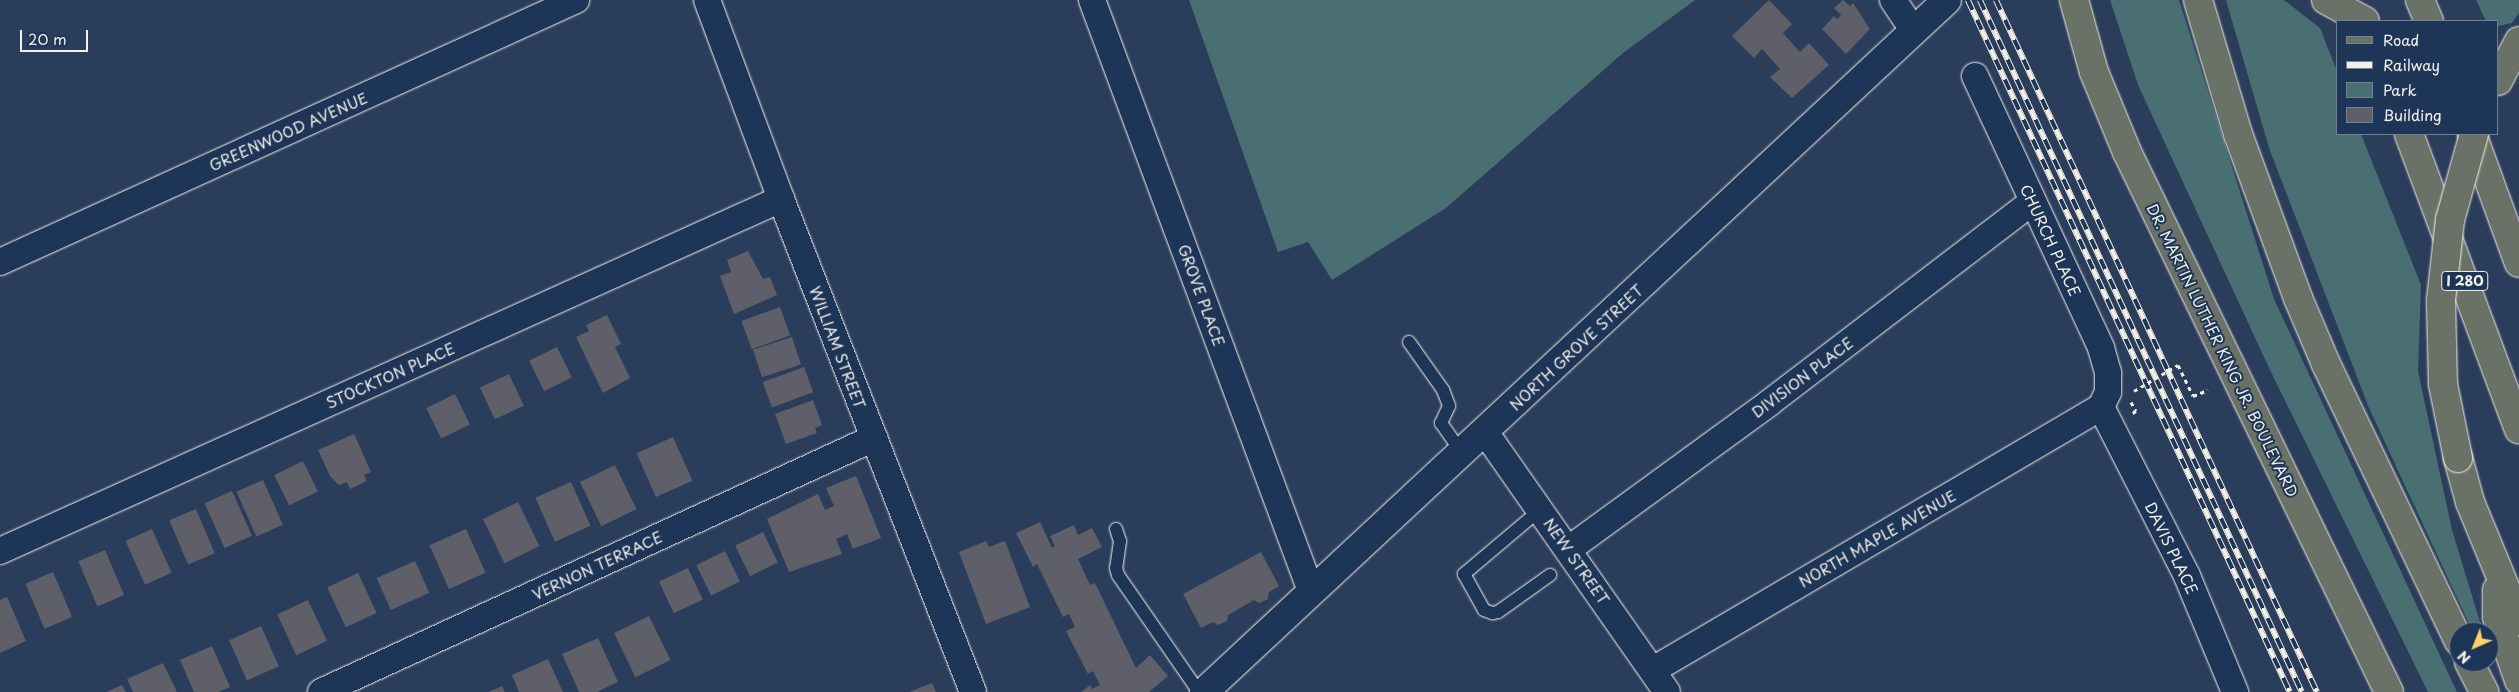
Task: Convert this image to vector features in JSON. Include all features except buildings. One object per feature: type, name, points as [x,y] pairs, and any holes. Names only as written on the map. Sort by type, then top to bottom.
[{"type":"main road","name":"NORTH GROVE STREET","points":[[1204,692],[1947,0]]},
{"type":"main road","name":"DR. MARTIN LUTHER KING JR. BOULEVARD","points":[[2074,0],[2094,72],[2128,152],[2389,692]]},
{"type":"main road","points":[[2198,0],[2247,161],[2308,323],[2450,622]]},
{"type":"main road","points":[[2326,0],[2363,20]]},
{"type":"main road","points":[[2357,0],[2365,20]]},
{"type":"main road","points":[[2499,41],[2519,40],[2499,79]]},
{"type":"main road","name":"I 280","points":[[2409,135],[2519,430]]},
{"type":"main road","points":[[2473,135],[2519,263]]},
{"type":"main road","points":[[2473,135],[2450,220],[2441,300],[2443,384],[2458,458],[2470,502],[2519,621]]},
{"type":"main road","points":[[2483,135],[2519,207]]},
{"type":"main road","points":[[2496,569],[2498,617],[2519,680]]},
{"type":"main road","points":[[2474,672],[2484,692]]},
{"type":"street","name":"GREENWOOD AVENUE","points":[[0,262],[576,0]]},
{"type":"street","name":"WILLIAM STREET","points":[[707,0],[781,199],[973,692]]},
{"type":"street","name":"GROVE PLACE","points":[[1092,0],[1311,591]]},
{"type":"street","points":[[1893,0],[1914,31]]},
{"type":"street","name":"CHURCH PLACE","points":[[1975,76],[2101,348],[2108,373],[2108,392],[2101,407]]},
{"type":"street","name":"STOCKTON PLACE","points":[[0,551],[781,199]]},
{"type":"street","name":"DIVISION PLACE","points":[[1568,548],[1769,403],[2032,202]]},
{"type":"street","name":"NORTH MAPLE AVENUE","points":[[1660,681],[2101,407]]},
{"type":"street","name":"DAVIS PLACE","points":[[2101,407],[2187,576],[2235,692]]},
{"type":"street","name":"NEW STREET","points":[[1485,432],[1541,509],[1660,681]]},
{"type":"street","name":"VERNON TERRACE","points":[[321,692],[874,438]]},
{"type":"lane","points":[[1409,342],[1443,390],[1449,406],[1441,423],[1462,453]]},
{"type":"lane","points":[[1541,509],[1464,574],[1484,610],[1492,613],[1498,612],[1550,575]]},
{"type":"lane","points":[[1116,529],[1120,541],[1116,562],[1118,575],[1199,692]]},
{"type":"path","points":[[2134,391],[2178,365],[2193,396],[2208,390]]},
{"type":"path","points":[[2127,394],[2136,411],[2131,414]]},
{"type":"green space","points":[[1189,0],[1695,0],[1623,53],[1446,208],[1332,280],[1308,242],[1278,252]]},
{"type":"green space","points":[[2110,0],[2179,0],[2274,299],[2457,692],[2428,692],[2270,370],[2138,85]]},
{"type":"green space","points":[[2226,0],[2284,0],[2320,28],[2336,69],[2336,135],[2361,135],[2421,285],[2418,371],[2452,530],[2480,622],[2468,622],[2369,408],[2269,148]]},
{"type":"green space","points":[[2476,0],[2519,0],[2519,13],[2512,23],[2499,26],[2499,20],[2486,20]]},
{"type":"railway","points":[[1968,0],[2290,692]]},
{"type":"railway","points":[[1980,0],[2302,692]]},
{"type":"railway","points":[[1996,0],[2317,692]]}]
